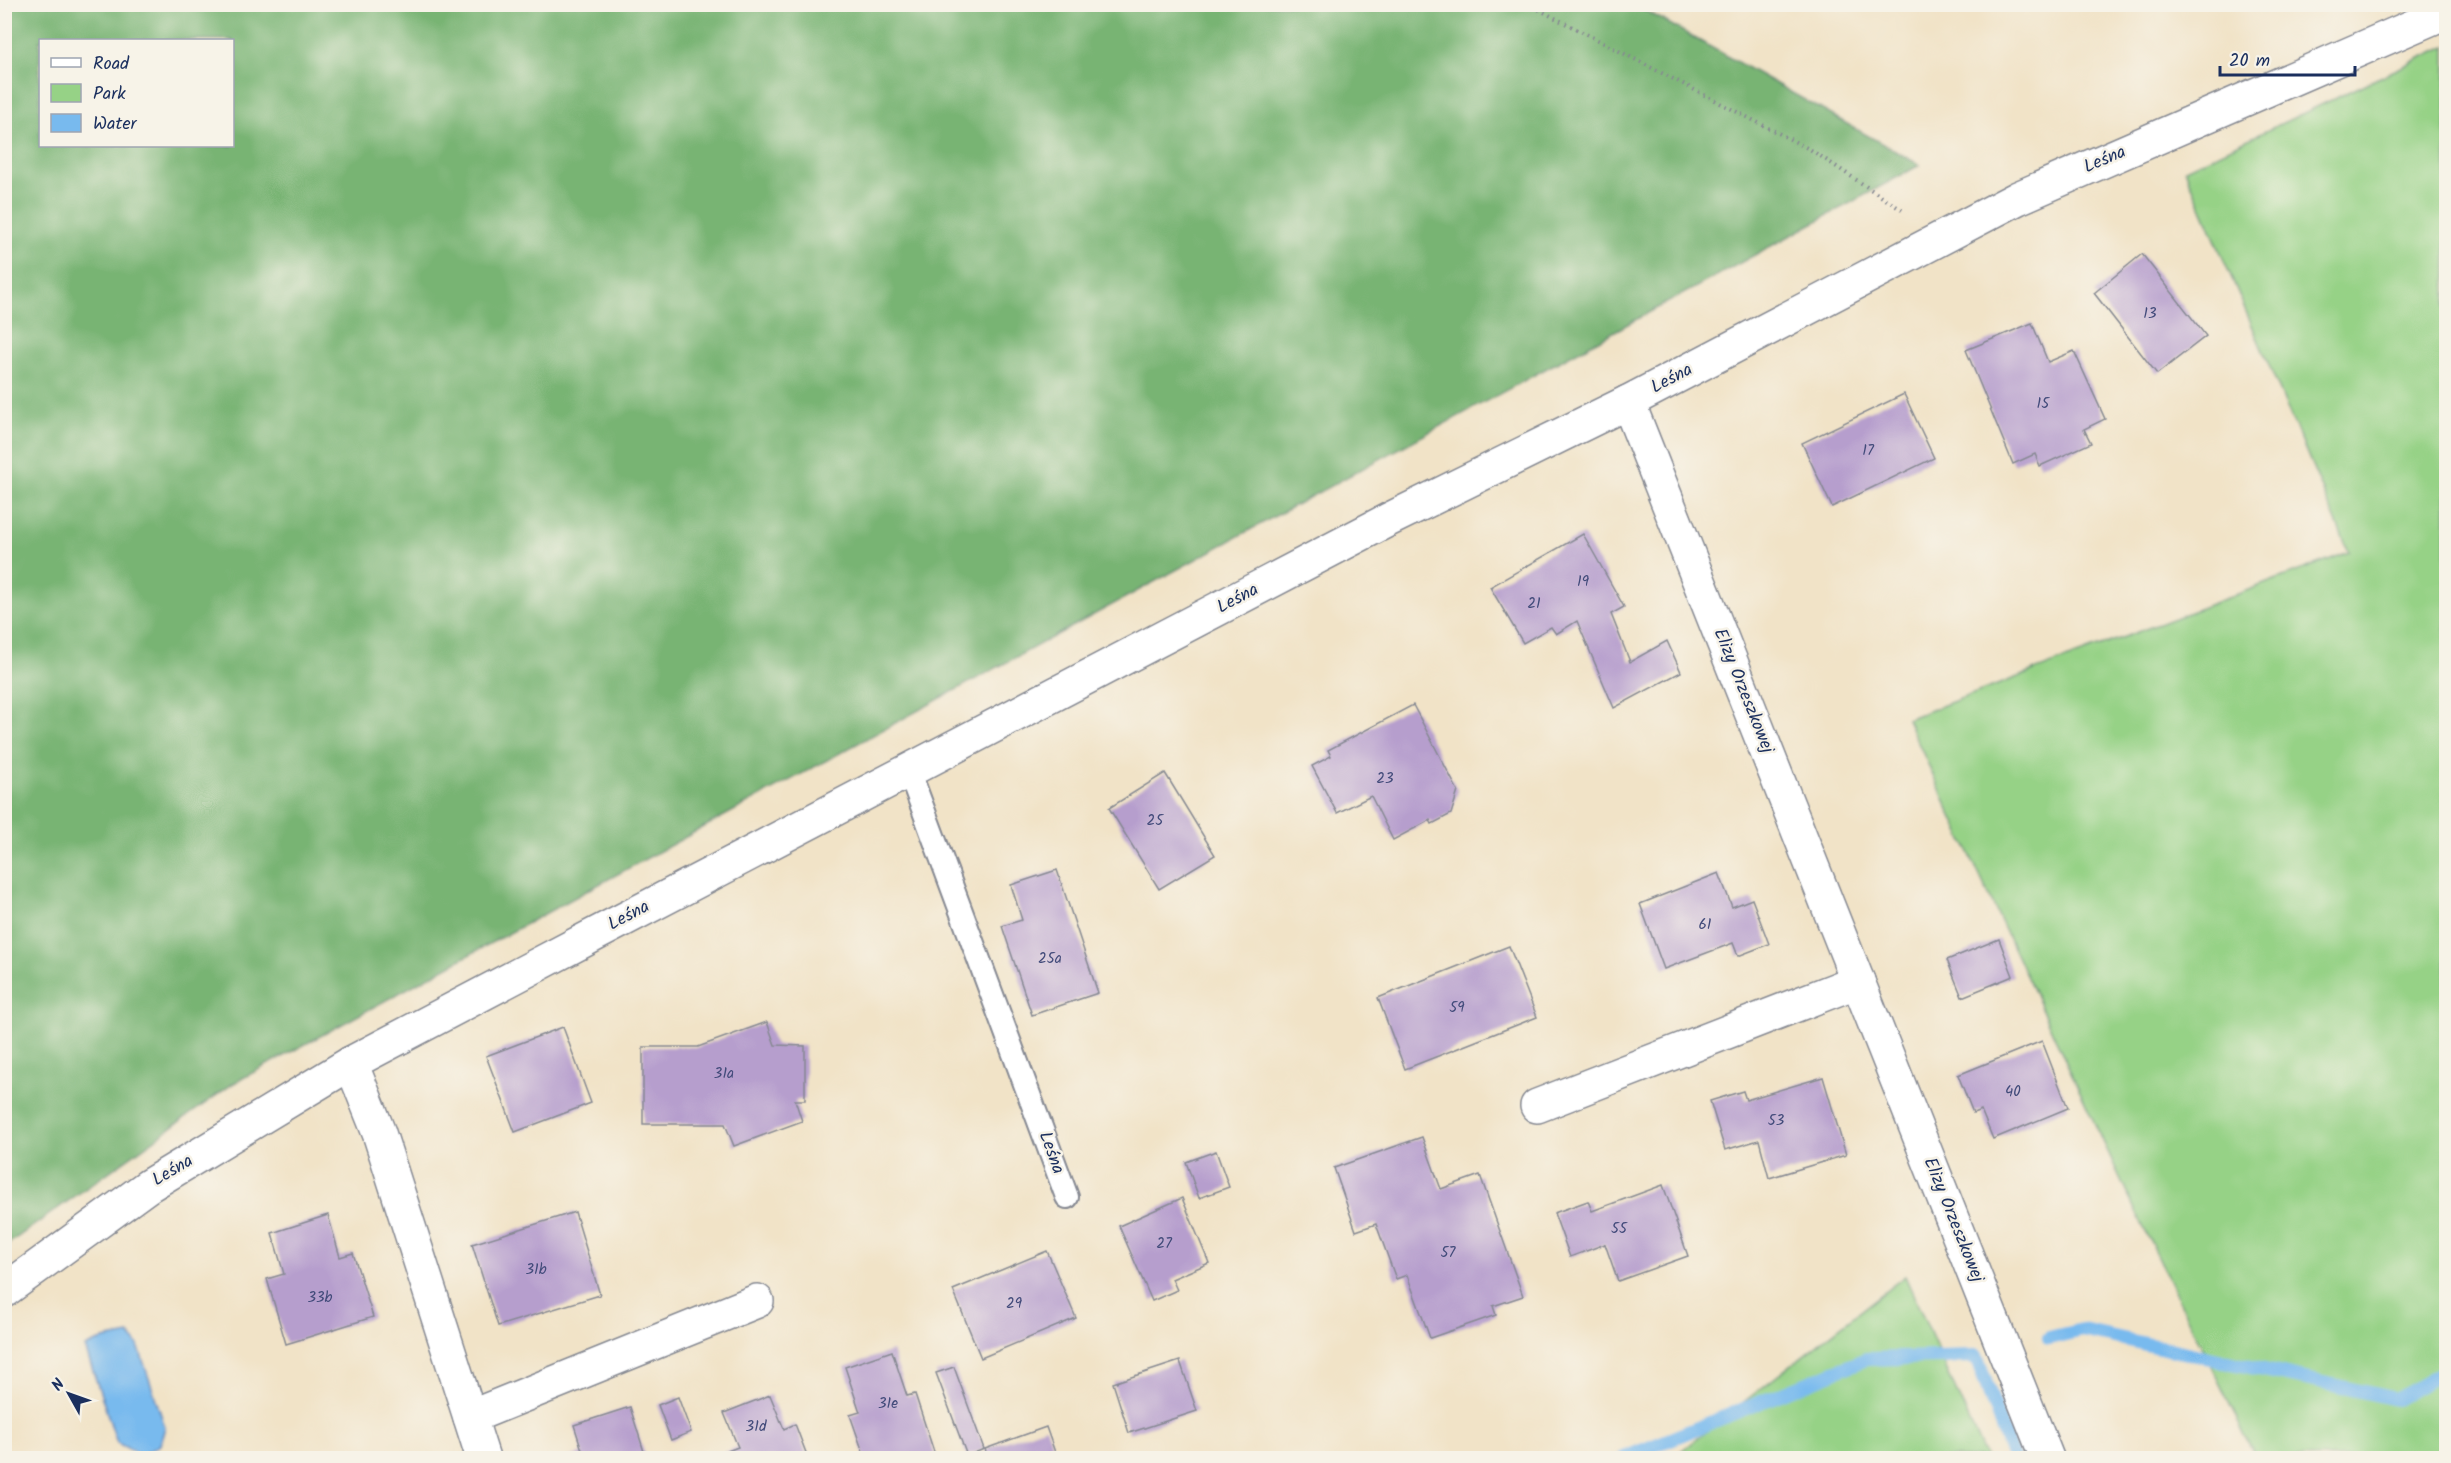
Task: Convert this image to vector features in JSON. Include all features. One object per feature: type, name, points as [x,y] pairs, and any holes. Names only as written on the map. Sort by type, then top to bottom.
[{"type":"street","name":"Leśna","points":[[4,1291],[148,1186],[351,1063],[1388,520],[1628,402],[2018,198],[2446,12]]},
{"type":"street","name":"Elizy Orzeszkowej","points":[[1628,402],[2047,1458]]},
{"type":"street","points":[[1537,1106],[1858,981]]},
{"type":"street","points":[[351,1063],[379,1133],[483,1458]]},
{"type":"street","points":[[470,1417],[757,1301]]},
{"type":"lane","name":"Leśna","points":[[909,771],[1067,1197]]},
{"type":"path","points":[[1528,4],[1811,150],[1943,237]]},
{"type":"green space","points":[[5,4],[1636,5],[1920,165],[234,1083],[5,1246]]},
{"type":"green space","points":[[2446,46],[2446,1451],[2440,1458],[2256,1458],[2134,1208],[1907,719],[2349,552],[2185,169]]},
{"type":"green space","points":[[1905,1276],[1986,1458],[1672,1458]]},
{"type":"water","points":[[129,1334],[138,1345],[165,1427],[160,1445],[141,1455],[117,1443],[85,1347],[104,1339]]},
{"type":"building","points":[[2142,254],[2206,336],[2157,374],[2094,293]]},
{"type":"building","points":[[2032,323],[2048,362],[2074,351],[2105,419],[2084,429],[2091,443],[2040,466],[2035,454],[2013,464],[1966,350]]},
{"type":"building","points":[[1904,394],[1934,458],[1832,507],[1802,443]]},
{"type":"building","points":[[1583,534],[1624,607],[1611,614],[1630,662],[1667,641],[1681,672],[1614,708],[1577,621],[1556,634],[1551,627],[1523,643],[1490,587]]},
{"type":"building","points":[[1413,705],[1458,791],[1451,814],[1432,824],[1430,820],[1393,840],[1371,796],[1337,813],[1312,766],[1331,756],[1328,750]]},
{"type":"building","points":[[1165,773],[1215,855],[1159,889],[1109,808]]},
{"type":"building","points":[[1057,870],[1098,993],[1032,1015],[1002,926],[1022,920],[1011,885]]},
{"type":"building","points":[[1719,873],[1732,907],[1752,899],[1769,944],[1738,956],[1733,943],[1664,969],[1640,904]]},
{"type":"building","points":[[1999,939],[2013,976],[1962,997],[1947,960]]},
{"type":"building","points":[[1509,946],[1537,1017],[1405,1069],[1378,998]]},
{"type":"building","points":[[767,1022],[775,1045],[805,1046],[805,1100],[795,1100],[802,1121],[734,1146],[725,1124],[643,1124],[643,1047],[698,1047]]},
{"type":"building","points":[[563,1027],[591,1103],[515,1132],[486,1056]]},
{"type":"building","points":[[2042,1041],[2068,1108],[1993,1139],[1981,1110],[1973,1113],[1958,1075]]},
{"type":"building","points":[[1823,1077],[1846,1155],[1769,1178],[1759,1140],[1725,1150],[1710,1101],[1743,1091],[1746,1100]]},
{"type":"building","points":[[1422,1137],[1441,1189],[1480,1175],[1523,1296],[1493,1306],[1496,1315],[1430,1338],[1407,1275],[1396,1279],[1376,1224],[1356,1231],[1334,1168]]},
{"type":"building","points":[[1216,1151],[1229,1187],[1199,1198],[1186,1162]]},
{"type":"building","points":[[1663,1185],[1688,1256],[1618,1281],[1605,1244],[1570,1257],[1554,1213],[1588,1201],[1592,1211]]},
{"type":"building","points":[[1182,1198],[1209,1263],[1172,1279],[1177,1290],[1152,1301],[1119,1226]]},
{"type":"building","points":[[575,1212],[600,1295],[498,1326],[472,1244]]},
{"type":"building","points":[[328,1215],[340,1257],[353,1253],[373,1317],[286,1344],[267,1279],[284,1274],[272,1233]]},
{"type":"building","points":[[1047,1251],[1076,1318],[981,1358],[953,1290]]},
{"type":"building","points":[[892,1351],[907,1396],[915,1394],[936,1458],[865,1458],[850,1415],[860,1412],[845,1367]]},
{"type":"building","points":[[1180,1361],[1197,1411],[1129,1433],[1113,1383]]},
{"type":"building","points":[[954,1367],[984,1449],[967,1456],[936,1373]]},
{"type":"building","points":[[770,1395],[784,1429],[795,1424],[808,1458],[709,1458],[738,1447],[724,1413]]},
{"type":"building","points":[[678,1397],[691,1432],[671,1440],[658,1405]]},
{"type":"building","points":[[630,1407],[646,1458],[566,1458],[583,1453],[574,1425]]},
{"type":"building","points":[[1046,1427],[1057,1458],[988,1458],[985,1449]]},
{"type":"waterway","points":[[2049,1338],[2082,1330],[2396,1399],[2446,1370]]},
{"type":"waterway","points":[[1624,1458],[1866,1359],[1976,1356],[2013,1458]]}]
